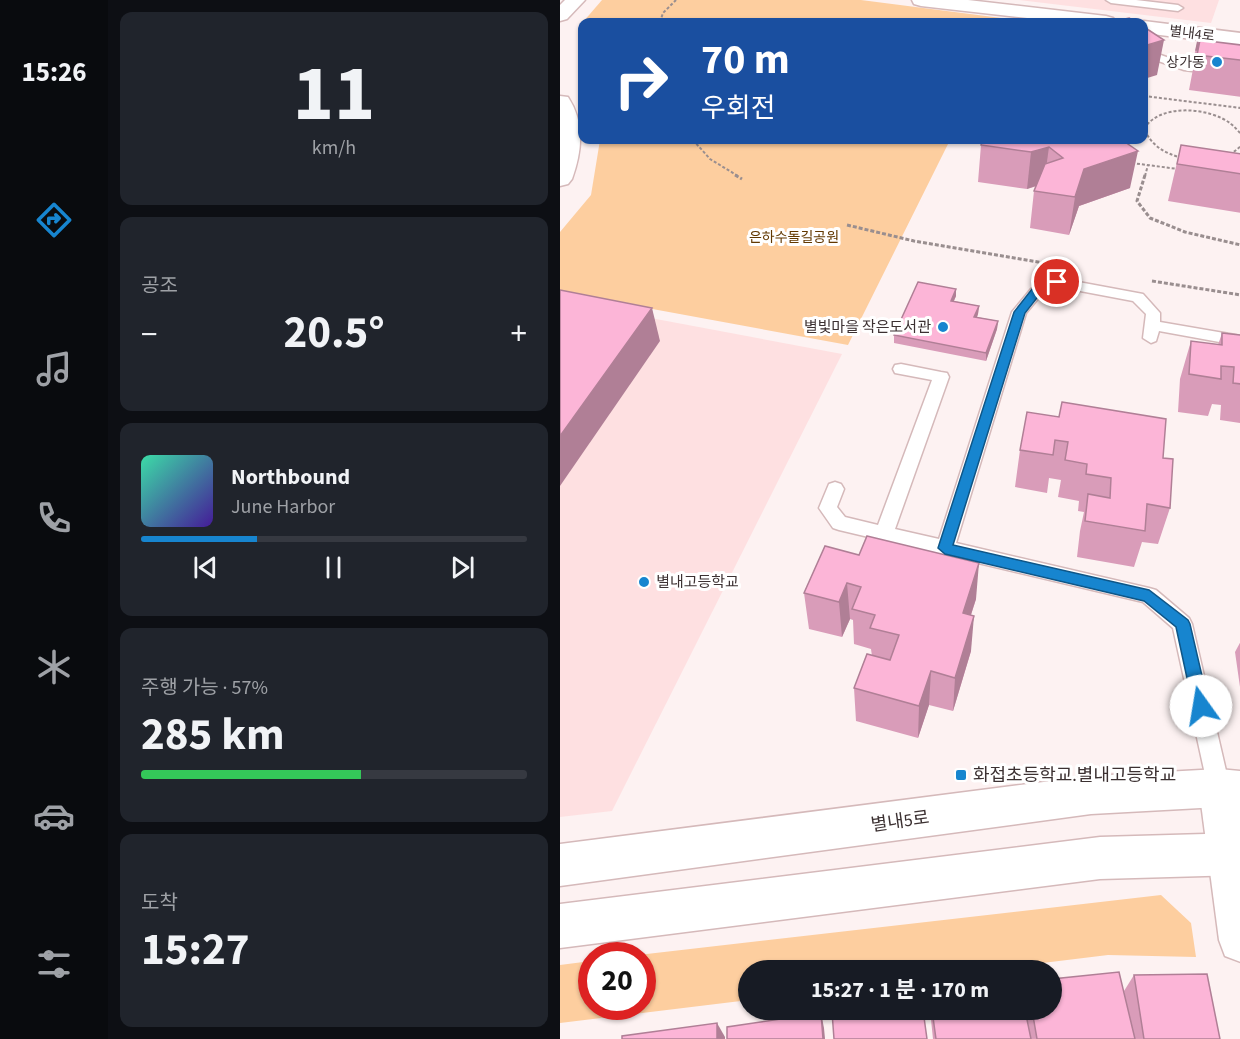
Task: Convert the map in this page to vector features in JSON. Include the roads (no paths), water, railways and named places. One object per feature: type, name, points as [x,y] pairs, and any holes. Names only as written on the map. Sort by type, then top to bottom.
[{"type":"street","points":[[560,15],[576,0]]},
{"type":"street","points":[[921,0],[969,3],[1077,18]]},
{"type":"street","name":"별내4로","points":[[1150,41],[1241,39]]},
{"type":"street","points":[[560,102],[570,129],[569,150],[560,179]]},
{"type":"street","points":[[1230,789],[1241,940]]},
{"type":"street","name":"별내5로","points":[[560,865],[1091,795],[1230,789]]},
{"type":"street","points":[[560,926],[1100,858],[1234,854]]},
{"type":"lane","points":[[1110,0],[1178,8]]},
{"type":"lane","points":[[1150,41],[1184,67],[1241,74]]},
{"type":"lane","points":[[945,548],[1019,312],[1036,292],[1057,282],[1138,297],[1153,313],[1151,332],[1241,341]]},
{"type":"lane","points":[[884,534],[941,377],[902,369]]},
{"type":"lane","points":[[835,489],[828,508],[839,523],[1149,596],[1182,624],[1230,789]]},
{"type":"place","name":"상가동","points":[[1217,62]]},
{"type":"place","name":"별빛마을 작은도서관","points":[[943,327]]},
{"type":"place","name":"별내고등학교","points":[[644,582]]},
{"type":"place","name":"화접초등학교.별내고등학교","points":[[961,775]]},
{"type":"park label","name":"은하수돌길공원","points":[[794,237]]}]
